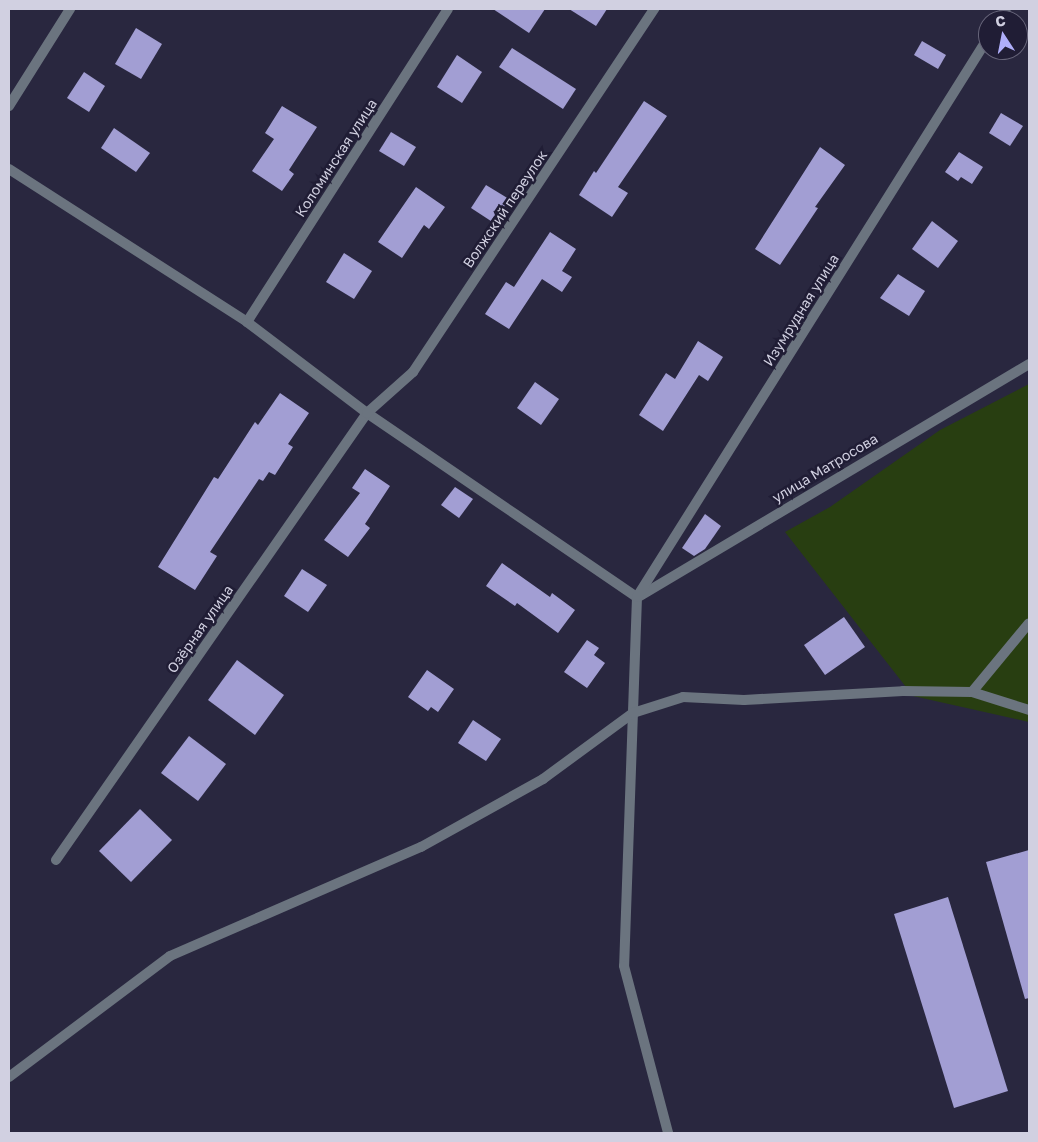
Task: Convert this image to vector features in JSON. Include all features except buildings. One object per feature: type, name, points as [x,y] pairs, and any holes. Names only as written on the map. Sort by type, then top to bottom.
[{"type":"street","points":[[9,106],[70,9]]},
{"type":"street","name":"Коломинская улица","points":[[247,322],[448,9]]},
{"type":"street","name":"Волжский переулок","points":[[367,413],[414,372],[654,9]]},
{"type":"street","name":"Изумрудная улица","points":[[637,597],[978,54]]},
{"type":"street","points":[[9,169],[247,322],[367,413],[637,597],[624,966],[668,1133]]},
{"type":"street","name":"улица Матросова","points":[[637,597],[1029,364]]},
{"type":"street","name":"Озёрная улица","points":[[56,860],[367,413]]},
{"type":"street","points":[[972,692],[1029,623]]},
{"type":"street","points":[[9,1077],[170,956],[421,847],[543,779],[633,713],[683,697],[744,700],[903,691],[972,692],[1029,710]]},
{"type":"green space","points":[[1029,384],[1029,722],[913,696],[785,532],[830,507],[940,430]]}]
